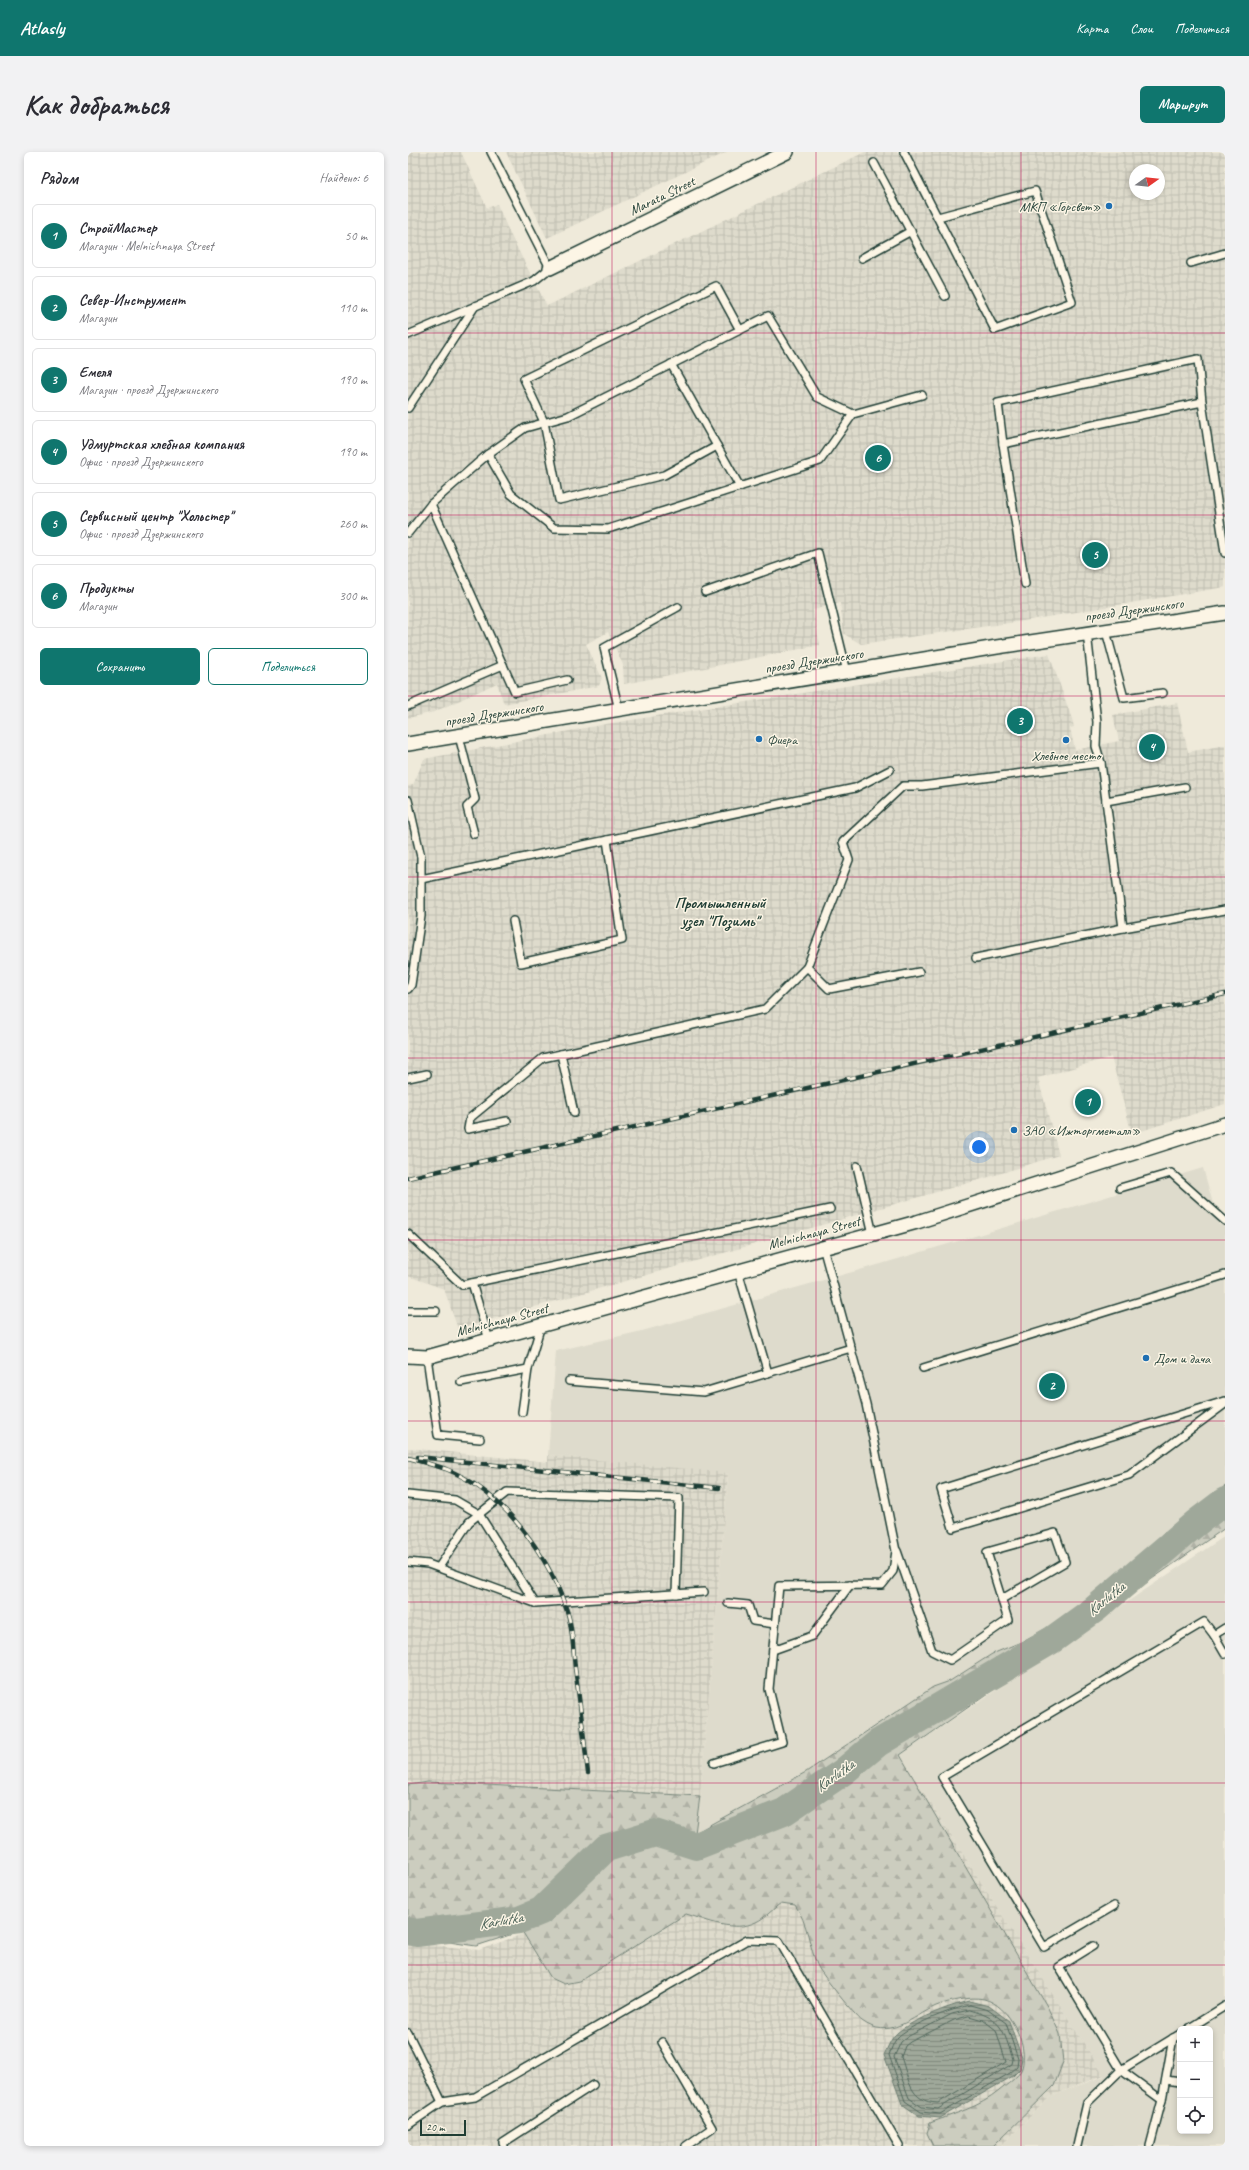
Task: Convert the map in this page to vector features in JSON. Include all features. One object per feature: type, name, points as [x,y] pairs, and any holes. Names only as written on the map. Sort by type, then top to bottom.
[{"type":"street","name":"Marata Street","points":[[550,268],[788,152]]},
{"type":"street","name":"проезд Дзержинского","points":[[408,744],[847,672],[1225,613]]},
{"type":"street","name":"Melnichnaya Street","points":[[408,1356],[427,1357],[917,1222],[1225,1124]]},
{"type":"lane","points":[[408,335],[534,281],[550,268],[491,152]]},
{"type":"lane","points":[[904,152],[995,330],[1072,302],[1035,191],[938,217]]},
{"type":"lane","points":[[874,163],[946,296]]},
{"type":"lane","points":[[862,258],[911,231]]},
{"type":"lane","points":[[1191,263],[1225,253]]},
{"type":"lane","points":[[717,446],[664,475],[560,500],[544,422],[524,379],[716,286],[740,330]]},
{"type":"lane","points":[[408,408],[475,306]]},
{"type":"lane","points":[[408,533],[431,504],[488,454],[525,428],[568,416],[768,316],[817,397],[853,414]]},
{"type":"lane","points":[[1026,584],[1003,444],[998,403],[1198,359],[1202,402],[1225,553]]},
{"type":"lane","points":[[672,364],[740,486]]},
{"type":"lane","points":[[488,454],[511,494],[554,528],[608,529],[820,461],[853,414],[922,395]]},
{"type":"lane","points":[[1003,444],[1202,402]]},
{"type":"lane","points":[[431,504],[515,692],[567,680]]},
{"type":"lane","points":[[706,592],[818,553],[847,672]]},
{"type":"lane","points":[[619,710],[604,648],[678,606]]},
{"type":"lane","points":[[1106,631],[1124,698],[1163,692]]},
{"type":"lane","points":[[1087,634],[1096,715],[1096,746],[1101,763],[1123,928]]},
{"type":"lane","points":[[408,706],[503,665]]},
{"type":"lane","points":[[459,736],[476,799],[467,807],[474,834]]},
{"type":"lane","points":[[507,1121],[468,1129],[470,1118],[544,1058],[764,1009],[806,967],[849,860],[843,842],[903,786],[922,786],[1101,763]]},
{"type":"lane","points":[[421,879],[855,788],[890,770]]},
{"type":"lane","points":[[1106,801],[1185,787]]},
{"type":"lane","points":[[408,800],[421,857],[421,916],[411,985],[408,988]]},
{"type":"lane","points":[[513,921],[521,963],[622,940],[607,840]]},
{"type":"lane","points":[[976,958],[1123,928],[1225,910]]},
{"type":"lane","points":[[806,967],[829,989],[919,972]]},
{"type":"lane","points":[[561,1054],[574,1113]]},
{"type":"lane","points":[[408,1078],[428,1074]]},
{"type":"lane","points":[[857,1166],[873,1234]]},
{"type":"lane","points":[[1120,1188],[1171,1173],[1225,1221]]},
{"type":"lane","points":[[408,1234],[462,1285],[830,1209]]},
{"type":"lane","points":[[823,1247],[867,1410],[896,1550],[932,1651],[950,1660],[1008,1620],[987,1552],[1055,1533],[1065,1562],[1002,1600]]},
{"type":"lane","points":[[738,1271],[768,1373]]},
{"type":"lane","points":[[923,1368],[1225,1275]]},
{"type":"lane","points":[[472,1283],[489,1340]]},
{"type":"lane","points":[[408,1311],[436,1311]]},
{"type":"lane","points":[[522,1412],[528,1369],[542,1325]]},
{"type":"lane","points":[[569,1382],[704,1392],[850,1348]]},
{"type":"lane","points":[[427,1357],[438,1434],[480,1439]]},
{"type":"lane","points":[[461,1382],[528,1369]]},
{"type":"lane","points":[[1225,1403],[1129,1475],[953,1528],[941,1489],[1225,1403]]},
{"type":"lane","points":[[439,1567],[469,1522],[506,1492],[679,1498],[676,1594]]},
{"type":"lane","points":[[408,1495],[455,1500],[479,1514],[535,1603]]},
{"type":"lane","points":[[714,1763],[782,1742],[770,1689],[779,1586],[882,1585],[893,1571],[896,1550]]},
{"type":"lane","points":[[408,1562],[428,1564],[439,1567],[535,1603],[704,1592]]},
{"type":"lane","points":[[773,1650],[812,1636],[850,1585]]},
{"type":"lane","points":[[728,1603],[748,1605],[753,1621],[775,1624]]},
{"type":"lane","points":[[1114,1906],[1044,1947],[942,1777],[1204,1622],[1224,1652]]},
{"type":"lane","points":[[1214,1635],[1225,1628]]},
{"type":"lane","points":[[408,2125],[442,2102],[475,2097],[747,1940],[779,1941],[899,2146]]},
{"type":"lane","points":[[1093,1946],[1059,1967],[1121,2070],[1162,2100]]},
{"type":"lane","points":[[1193,2026],[1225,2006]]},
{"type":"lane","points":[[408,2033],[442,2102]]},
{"type":"lane","points":[[1077,2146],[1087,2103],[1121,2070],[1177,2036]]},
{"type":"lane","points":[[1150,2146],[1162,2100],[1173,2038]]},
{"type":"lane","points":[[662,2042],[712,2128],[686,2146]]},
{"type":"lane","points":[[1166,2080],[1177,2082]]},
{"type":"lane","points":[[504,2146],[503,2142],[593,2085]]},
{"type":"shaded area","points":[[408,152],[461,152],[487,208],[497,204],[510,234],[547,306],[865,152],[1225,152],[1225,587],[1023,621],[861,644],[844,634],[840,603],[813,610],[820,645],[624,684],[623,665],[608,632],[586,644],[602,678],[599,686],[504,704],[497,683],[434,712],[408,718]]},
{"type":"shaded area","points":[[506,152],[727,152],[547,238]]},
{"type":"shaded area","points":[[1049,654],[1072,719],[1074,727],[1070,728],[1075,750],[1119,741],[1113,715],[1177,703],[1188,752],[1225,745],[1225,1104],[1132,1134],[1111,1057],[1038,1078],[1059,1155],[989,1177],[458,1329],[444,1289],[408,1276],[408,786],[413,785],[424,759],[606,724]]},
{"type":"shaded area","points":[[1203,1168],[1219,1225],[1225,1223],[1225,1486],[1187,1514],[1092,1603],[1021,1642],[992,1654],[950,1681],[933,1687],[806,1772],[695,1833],[700,1796],[728,1474],[548,1455],[556,1351],[642,1331],[881,1264]]},
{"type":"shaded area","points":[[408,1448],[548,1462],[548,1455],[728,1473],[700,1796],[428,1782],[412,1783],[408,1781]]},
{"type":"shaded area","points":[[1225,1536],[1225,2146],[1001,2146],[1051,2096],[1104,2076],[900,1755]]},
{"type":"shaded area","points":[[900,1755],[1104,2075],[1051,2096],[1001,2146],[408,2146],[408,1942],[479,1950],[760,1847]]},
{"type":"green space","points":[[1225,1486],[1225,1528],[900,1755],[1048,2008],[1060,2034],[1063,2062],[1054,2086],[993,2146],[933,2146],[927,2133],[930,2123],[966,2110],[992,2097],[1015,2078],[1020,2071],[1022,2068],[1023,2048],[1020,2037],[1009,2017],[993,2003],[984,1999],[973,1998],[953,2001],[936,2006],[909,2021],[891,2028],[882,2029],[872,2027],[862,2021],[853,2012],[832,1987],[818,1967],[806,1927],[795,1905],[781,1903],[766,1916],[756,1922],[739,1926],[730,1926],[712,1922],[686,1914],[579,1981],[564,1984],[551,1978],[522,1931],[476,1946],[408,1936],[408,1785],[428,1782],[700,1796],[695,1833],[806,1772],[933,1687],[950,1681],[992,1654],[1021,1642],[1092,1603],[1187,1514]]},
{"type":"water","points":[[969,2001],[989,2006],[1009,2021],[1022,2058],[1020,2069],[1013,2076],[940,2118],[919,2116],[902,2104],[884,2055],[894,2036],[908,2025],[951,2006]]},
{"type":"waterway","name":"Karlutka","points":[[408,1931],[416,1933],[519,1920],[541,1911],[606,1848],[655,1833],[696,1846],[784,1812],[843,1772],[878,1743],[1052,1640],[1095,1609],[1196,1523],[1225,1501]]},
{"type":"railway","points":[[408,1178],[1225,994]]},
{"type":"railway","points":[[418,1457],[719,1488]]},
{"type":"railway","points":[[408,1458],[446,1469],[467,1479],[486,1493],[521,1527],[548,1568],[559,1589],[570,1624],[588,1773]]},
{"type":"place","name":"МКП «Горсвет»","points":[[1109,206]]},
{"type":"place","name":"Продукты","points":[[878,458]]},
{"type":"place","name":"Сервисный центр \"Хольстер\"","points":[[1095,555]]},
{"type":"place","name":"Емеля","points":[[1020,721]]},
{"type":"place","name":"Фиера","points":[[759,739]]},
{"type":"place","name":"Хлебное место","points":[[1066,740]]},
{"type":"place","name":"Удмуртская хлебная компания","points":[[1152,747]]},
{"type":"place","name":"СтройМастер","points":[[1088,1102]]},
{"type":"place","name":"ЗАО «Ижторгметалл»","points":[[1014,1130]]},
{"type":"place","name":"Дом и дача","points":[[1146,1358]]},
{"type":"place","name":"Север-Инструмент","points":[[1052,1386]]},
{"type":"district","name":"Промышленный узел \"Позимь\"","points":[[720,912]]}]
